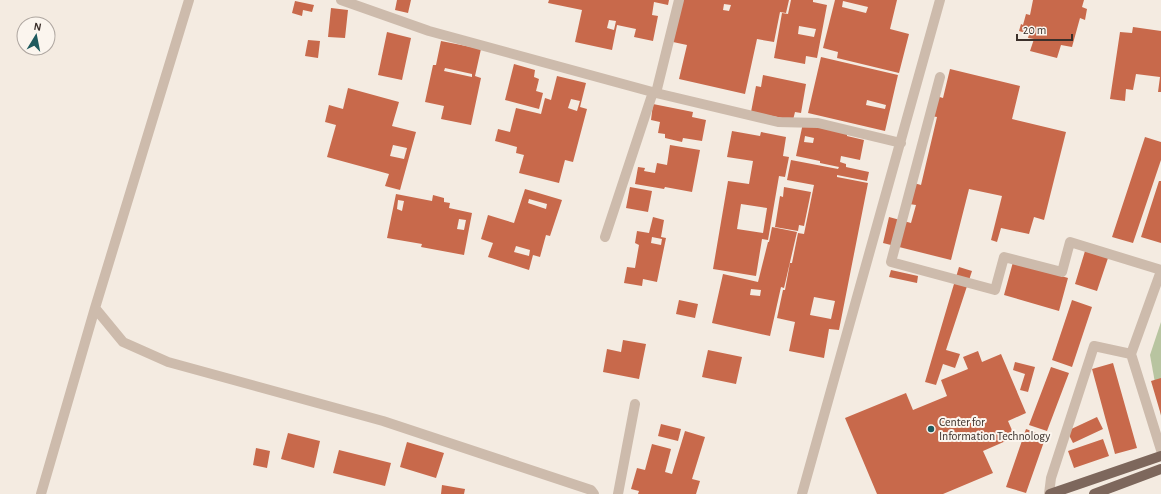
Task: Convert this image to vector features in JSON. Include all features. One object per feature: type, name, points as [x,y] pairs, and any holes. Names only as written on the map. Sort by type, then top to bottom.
[{"type":"main road","points":[[1049,494],[1161,456]]},
{"type":"main road","points":[[1094,494],[1161,469]]},
{"type":"street","points":[[41,494],[95,308],[189,0]]},
{"type":"street","points":[[341,0],[429,31],[655,92],[778,122],[818,123],[901,143]]},
{"type":"street","points":[[605,237],[655,92],[679,0]]},
{"type":"street","points":[[802,494],[940,0]]},
{"type":"street","points":[[940,77],[891,262],[994,290],[1004,257],[1062,272],[1070,242],[1161,270],[1130,354],[1161,450]]},
{"type":"street","points":[[95,308],[124,342],[168,362],[383,421],[592,490],[594,494]]},
{"type":"street","points":[[1049,494],[1051,478],[1094,346],[1130,354]]},
{"type":"street","points":[[618,494],[634,404]]},
{"type":"green space","points":[[1161,322],[1161,416],[1150,355]]},
{"type":"building","points":[[397,0],[411,0],[408,13],[395,10]]},
{"type":"building","points":[[549,0],[669,0],[668,5],[654,2],[652,15],[658,16],[653,41],[634,37],[636,29],[617,25],[612,50],[575,42],[582,10],[548,3]],"holes":[[[609,20],[616,21],[614,30],[607,28]]]},
{"type":"building","points":[[682,0],[789,0],[786,13],[780,12],[774,42],[757,39],[745,94],[679,79],[687,45],[673,42]],"holes":[[[724,4],[731,5],[729,11],[723,10]]]},
{"type":"building","points":[[791,0],[813,0],[813,2],[827,5],[817,58],[806,56],[805,64],[774,58],[782,13],[788,14]],"holes":[[[799,26],[816,29],[814,37],[798,34]]]},
{"type":"building","points":[[835,0],[897,0],[890,29],[909,34],[899,73],[837,58],[838,52],[823,48]],"holes":[[[843,1],[868,7],[866,13],[842,7]]]},
{"type":"building","points":[[1033,0],[1084,0],[1082,7],[1087,9],[1085,20],[1080,18],[1072,47],[1061,45],[1057,58],[1030,51],[1034,39],[1028,38],[1029,34],[1019,31],[1021,24],[1023,25],[1026,14],[1030,15]]},
{"type":"building","points":[[295,1],[314,5],[312,12],[303,10],[302,16],[292,13]]},
{"type":"building","points":[[331,8],[348,10],[345,38],[328,37]]},
{"type":"building","points":[[1133,27],[1161,31],[1161,92],[1158,92],[1160,77],[1136,74],[1133,90],[1126,89],[1125,101],[1110,99],[1120,32],[1132,33]]},
{"type":"building","points":[[387,32],[411,38],[402,80],[378,75]]},
{"type":"building","points":[[308,40],[320,41],[318,58],[305,56]]},
{"type":"building","points":[[441,41],[481,49],[475,76],[481,78],[471,125],[441,119],[444,106],[425,102],[433,65],[436,65]],"holes":[[[445,68],[472,74],[472,77],[444,71]]]},
{"type":"building","points":[[821,57],[898,75],[885,131],[808,113]],"holes":[[[867,100],[886,105],[885,109],[866,105]]]},
{"type":"building","points":[[514,64],[535,70],[534,77],[539,79],[536,91],[543,93],[539,109],[505,100]]},
{"type":"building","points":[[950,69],[1020,86],[1012,119],[1066,132],[1044,220],[1034,217],[1029,234],[1001,228],[997,242],[991,240],[1002,196],[969,189],[951,260],[883,243],[889,217],[911,223],[916,205],[909,204],[914,183],[921,185],[937,117],[931,116],[936,96],[943,98]]},
{"type":"building","points":[[763,75],[806,84],[801,113],[795,112],[793,120],[751,112],[756,86],[761,87]]},
{"type":"building","points":[[557,76],[586,83],[580,107],[587,109],[573,162],[565,160],[559,183],[519,173],[524,155],[516,153],[517,147],[495,141],[498,129],[510,132],[516,108],[541,114],[545,98],[551,100]],"holes":[[[571,99],[580,101],[577,111],[568,108]]]},
{"type":"building","points":[[348,88],[399,102],[392,126],[416,132],[400,190],[385,186],[389,174],[327,157],[336,125],[325,122],[329,105],[343,109]],"holes":[[[393,145],[407,148],[404,159],[390,156]]]},
{"type":"building","points":[[653,104],[693,112],[692,117],[706,120],[702,141],[683,138],[682,142],[665,138],[665,134],[658,133],[660,122],[651,120]]},
{"type":"building","points":[[803,123],[847,132],[847,136],[864,140],[860,160],[841,156],[840,162],[846,164],[846,167],[869,172],[867,181],[837,175],[837,177],[868,183],[839,330],[829,329],[824,358],[789,351],[795,322],[777,318],[783,290],[785,290],[790,263],[792,263],[798,233],[804,234],[814,185],[787,180],[791,160],[838,169],[839,167],[796,156]],"holes":[[[805,136],[814,138],[813,143],[804,142]],[[814,297],[835,301],[831,319],[810,315]]]},
{"type":"building","points":[[732,131],[760,136],[761,132],[786,137],[783,156],[789,157],[785,177],[779,176],[768,240],[762,239],[756,276],[713,269],[728,181],[749,184],[753,161],[727,157]],"holes":[[[741,204],[767,208],[763,233],[737,229]]]},
{"type":"building","points":[[1145,137],[1161,142],[1161,160],[1133,243],[1112,237]]},
{"type":"building","points":[[670,145],[700,150],[692,192],[635,184],[638,167],[645,168],[644,171],[655,173],[657,163],[667,165]]},
{"type":"building","points":[[1159,181],[1161,181],[1161,243],[1141,237]]},
{"type":"building","points":[[630,187],[652,191],[648,212],[626,208]]},
{"type":"building","points":[[784,187],[811,192],[804,226],[799,225],[798,231],[775,227],[780,196],[783,197]]},
{"type":"building","points":[[525,189],[562,200],[550,236],[546,235],[540,257],[533,255],[529,270],[488,257],[493,243],[481,239],[488,215],[514,223]],"holes":[[[529,199],[547,204],[546,209],[528,203]],[[516,246],[530,250],[529,256],[514,252]]]},
{"type":"building","points":[[396,194],[432,201],[433,195],[444,198],[444,202],[450,203],[449,208],[472,213],[464,255],[421,247],[422,244],[387,238]],"holes":[[[398,200],[404,201],[402,211],[397,209]],[[459,219],[466,220],[464,230],[457,229]]]},
{"type":"building","points":[[653,217],[664,220],[661,237],[666,238],[657,282],[643,279],[642,286],[624,283],[627,267],[635,268],[639,245],[635,243],[637,231],[649,233]],"holes":[[[652,237],[662,239],[661,245],[651,243]]]},
{"type":"building","points":[[772,227],[797,232],[784,288],[781,287],[770,336],[712,323],[723,274],[758,282]],"holes":[[[751,289],[761,290],[760,296],[750,295]]]},
{"type":"building","points":[[1085,251],[1108,258],[1097,291],[1075,284]]},
{"type":"building","points":[[1013,262],[1068,278],[1059,311],[1004,295]]},
{"type":"building","points":[[959,267],[972,271],[946,350],[960,354],[955,368],[943,364],[936,385],[925,382]]},
{"type":"building","points":[[891,270],[918,276],[917,283],[889,277]]},
{"type":"building","points":[[679,300],[698,304],[695,318],[676,314]]},
{"type":"building","points":[[1072,300],[1092,307],[1072,367],[1052,360]]},
{"type":"building","points":[[623,340],[646,344],[639,379],[603,372],[607,349],[621,352]]},
{"type":"building","points":[[708,350],[742,357],[736,384],[702,377]]},
{"type":"building","name":"Center for Information Technology","points":[[978,351],[982,362],[1001,354],[1026,413],[1008,421],[1015,437],[983,451],[993,473],[943,494],[877,494],[845,418],[906,393],[913,410],[947,396],[941,380],[968,369],[963,357]]},
{"type":"building","points":[[1015,362],[1035,367],[1028,392],[1020,390],[1025,374],[1013,370]]},
{"type":"building","points":[[1113,363],[1137,448],[1115,454],[1092,369]]},
{"type":"building","points":[[1051,367],[1069,373],[1047,431],[1029,425]]},
{"type":"building","points":[[1161,378],[1161,415],[1151,381]]},
{"type":"building","points":[[1097,417],[1103,429],[1073,443],[1067,431]]},
{"type":"building","points":[[661,424],[681,429],[678,441],[658,436]]},
{"type":"building","points":[[1026,429],[1046,436],[1026,493],[1006,487]]},
{"type":"building","points":[[685,431],[705,437],[692,479],[700,481],[696,494],[638,494],[639,491],[631,489],[637,468],[645,470],[652,444],[671,449],[665,472],[672,474]]},
{"type":"building","points":[[288,433],[320,441],[314,468],[281,459]]},
{"type":"building","points":[[1103,439],[1109,456],[1074,468],[1068,451]]},
{"type":"building","points":[[407,442],[444,453],[436,478],[400,467]]},
{"type":"building","points":[[256,448],[270,451],[267,468],[253,465]]},
{"type":"building","points":[[339,450],[391,463],[385,486],[333,473]]},
{"type":"building","points":[[442,485],[465,489],[464,494],[441,494]]},
{"type":"place","name":"Center for Information Technology","points":[[931,429]]}]
